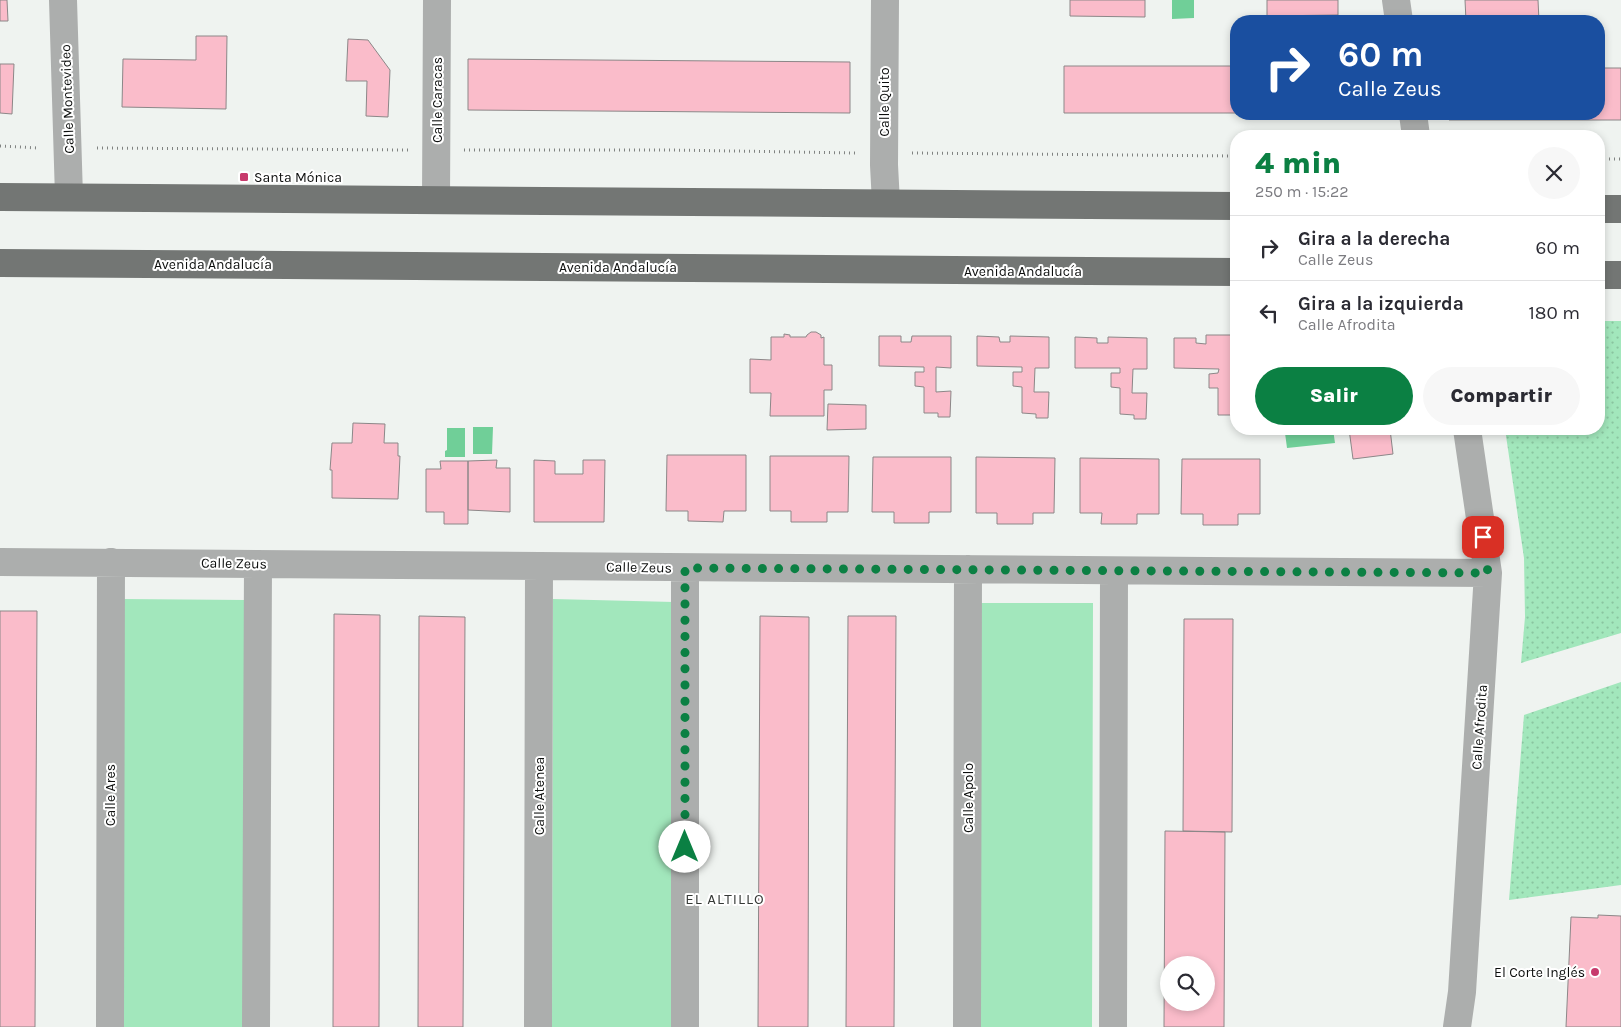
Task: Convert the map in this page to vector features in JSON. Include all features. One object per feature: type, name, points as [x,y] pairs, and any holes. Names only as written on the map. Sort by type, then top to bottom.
[{"type":"main road","points":[[0,197],[1230,206]]},
{"type":"main road","points":[[1605,209],[1621,209]]},
{"type":"main road","name":"Avenida Andalucía","points":[[0,263],[1230,272]]},
{"type":"main road","points":[[1605,275],[1621,275]]},
{"type":"street","name":"Calle Montevideo","points":[[63,0],[69,198]]},
{"type":"street","name":"Calle Caracas","points":[[436,200],[437,0]]},
{"type":"street","name":"Calle Quito","points":[[885,0],[884,165],[886,203]]},
{"type":"street","points":[[1396,0],[1398,15]]},
{"type":"street","name":"Calle Afrodita","points":[[1457,1027],[1462,992],[1488,573],[1468,435]]},
{"type":"street","name":"Calle Zeus","points":[[0,562],[1488,573]]},
{"type":"street","name":"Calle Ares","points":[[110,1027],[111,562]]},
{"type":"street","points":[[256,1027],[258,564]]},
{"type":"street","name":"Calle Atenea","points":[[538,1027],[539,566]]},
{"type":"street","points":[[685,568],[685,1027]]},
{"type":"street","name":"Calle Apolo","points":[[967,1027],[968,569]]},
{"type":"street","points":[[1113,1027],[1114,571]]},
{"type":"path","points":[[0,146],[44,148]]},
{"type":"path","points":[[94,148],[411,150]]},
{"type":"path","points":[[461,150],[671,150],[859,153]]},
{"type":"path","points":[[908,153],[1230,156]]},
{"type":"path","points":[[1605,159],[1621,159]]},
{"type":"shaded area","points":[[1172,0],[1194,0],[1194,18],[1172,19]]},
{"type":"shaded area","points":[[1605,321],[1621,321],[1621,633],[1521,663],[1525,617],[1524,558],[1506,435],[1605,435]]},
{"type":"shaded area","points":[[473,427],[493,427],[492,454],[473,454]]},
{"type":"shaded area","points":[[447,428],[465,428],[465,457],[445,457],[445,451],[447,450]]},
{"type":"shaded area","points":[[1285,435],[1334,435],[1335,443],[1287,448]]},
{"type":"shaded area","points":[[123,599],[245,600],[244,1027],[122,1027]]},
{"type":"shaded area","points":[[553,599],[674,602],[673,1027],[552,1027]]},
{"type":"shaded area","points":[[980,603],[1093,603],[1092,1027],[980,1027]]},
{"type":"shaded area","points":[[1621,682],[1621,885],[1509,900],[1524,715]]},
{"type":"building","points":[[0,0],[7,0],[8,21],[0,21]]},
{"type":"building","points":[[1070,0],[1145,0],[1145,17],[1070,16]]},
{"type":"building","points":[[1267,0],[1338,0],[1338,15],[1267,15]]},
{"type":"building","points":[[1465,0],[1538,0],[1539,15],[1466,15]]},
{"type":"building","points":[[196,36],[227,36],[226,109],[122,107],[123,59],[196,60]]},
{"type":"building","points":[[348,39],[368,40],[390,70],[388,117],[366,116],[367,81],[346,81]]},
{"type":"building","points":[[468,59],[850,62],[850,113],[468,110]]},
{"type":"building","points":[[0,64],[14,64],[12,114],[0,113]]},
{"type":"building","points":[[1064,66],[1230,66],[1230,113],[1064,113]]},
{"type":"building","points":[[1605,68],[1621,68],[1621,120],[1605,120]]},
{"type":"building","points":[[811,332],[821,335],[821,338],[824,337],[824,365],[832,365],[832,390],[824,390],[824,416],[770,416],[771,393],[750,393],[750,359],[771,360],[771,337],[784,337],[784,334],[790,335],[790,337],[806,337]]},
{"type":"building","points":[[1206,335],[1230,335],[1230,415],[1218,415],[1218,388],[1209,388],[1209,374],[1218,373],[1219,369],[1174,368],[1174,338],[1196,338],[1196,343],[1206,344]]},
{"type":"building","points":[[879,336],[901,336],[901,342],[911,342],[912,336],[951,336],[951,368],[936,367],[936,392],[951,391],[950,417],[938,417],[938,413],[924,413],[924,387],[915,386],[915,372],[924,372],[924,367],[879,366]]},
{"type":"building","points":[[977,336],[999,337],[1000,342],[1010,342],[1010,336],[1049,337],[1049,368],[1035,368],[1034,392],[1049,392],[1048,418],[1036,418],[1036,414],[1022,413],[1022,387],[1013,386],[1013,372],[1022,372],[1022,367],[977,366]]},
{"type":"building","points":[[1075,337],[1097,338],[1097,343],[1108,343],[1108,337],[1147,338],[1147,369],[1133,369],[1132,393],[1147,393],[1146,419],[1134,419],[1134,415],[1120,414],[1120,388],[1111,387],[1111,373],[1120,373],[1120,368],[1075,368]]},
{"type":"building","points":[[828,404],[866,405],[866,429],[827,430]]},
{"type":"building","points":[[353,423],[385,424],[384,443],[398,443],[398,456],[400,456],[398,499],[332,498],[332,470],[330,470],[332,443],[352,443]]},
{"type":"building","points":[[1350,435],[1391,435],[1393,454],[1353,459]]},
{"type":"building","points":[[667,455],[746,455],[746,511],[724,511],[723,522],[688,521],[688,511],[666,511]]},
{"type":"building","points":[[770,456],[849,456],[848,512],[827,512],[827,522],[791,522],[791,511],[770,511]]},
{"type":"building","points":[[873,457],[951,457],[951,512],[929,512],[929,523],[894,523],[894,512],[872,512]]},
{"type":"building","points":[[976,457],[1055,458],[1054,513],[1033,513],[1033,524],[997,524],[997,513],[976,513]]},
{"type":"building","points":[[1080,458],[1159,459],[1159,514],[1137,514],[1137,524],[1101,524],[1102,513],[1080,513]]},
{"type":"building","points":[[1182,459],[1260,459],[1260,514],[1238,514],[1238,525],[1203,525],[1203,514],[1181,514]]},
{"type":"building","points":[[497,460],[496,468],[510,468],[510,512],[468,510],[468,461]]},
{"type":"building","points":[[534,460],[555,461],[555,474],[583,474],[583,460],[605,460],[604,522],[534,522]]},
{"type":"building","points":[[440,461],[468,461],[468,524],[444,524],[444,512],[426,512],[426,469],[441,469]]},
{"type":"building","points":[[0,611],[37,611],[35,1027],[0,1027]]},
{"type":"building","points":[[334,614],[380,615],[379,1027],[333,1027]]},
{"type":"building","points":[[419,616],[465,617],[463,1027],[418,1027]]},
{"type":"building","points":[[760,616],[809,617],[808,1027],[758,1027]]},
{"type":"building","points":[[848,616],[896,616],[894,1027],[846,1027]]},
{"type":"building","points":[[1184,619],[1233,619],[1232,832],[1183,831]]},
{"type":"building","points":[[1165,831],[1225,832],[1224,1027],[1164,1027],[1164,1011],[1215,1011],[1215,956],[1164,956]]},
{"type":"building","name":"El Corte Inglés","points":[[1598,915],[1621,916],[1621,1027],[1566,1027],[1571,917],[1598,918]]},
{"type":"place","name":"Santa Mónica","points":[[244,177]]},
{"type":"place","name":"El Corte Inglés","points":[[1595,972]]},
{"type":"district","name":"EL ALTILLO","points":[[725,899]]},
{"type":"route","points":[[685,847],[685,568],[1488,573],[1483,537]]}]
